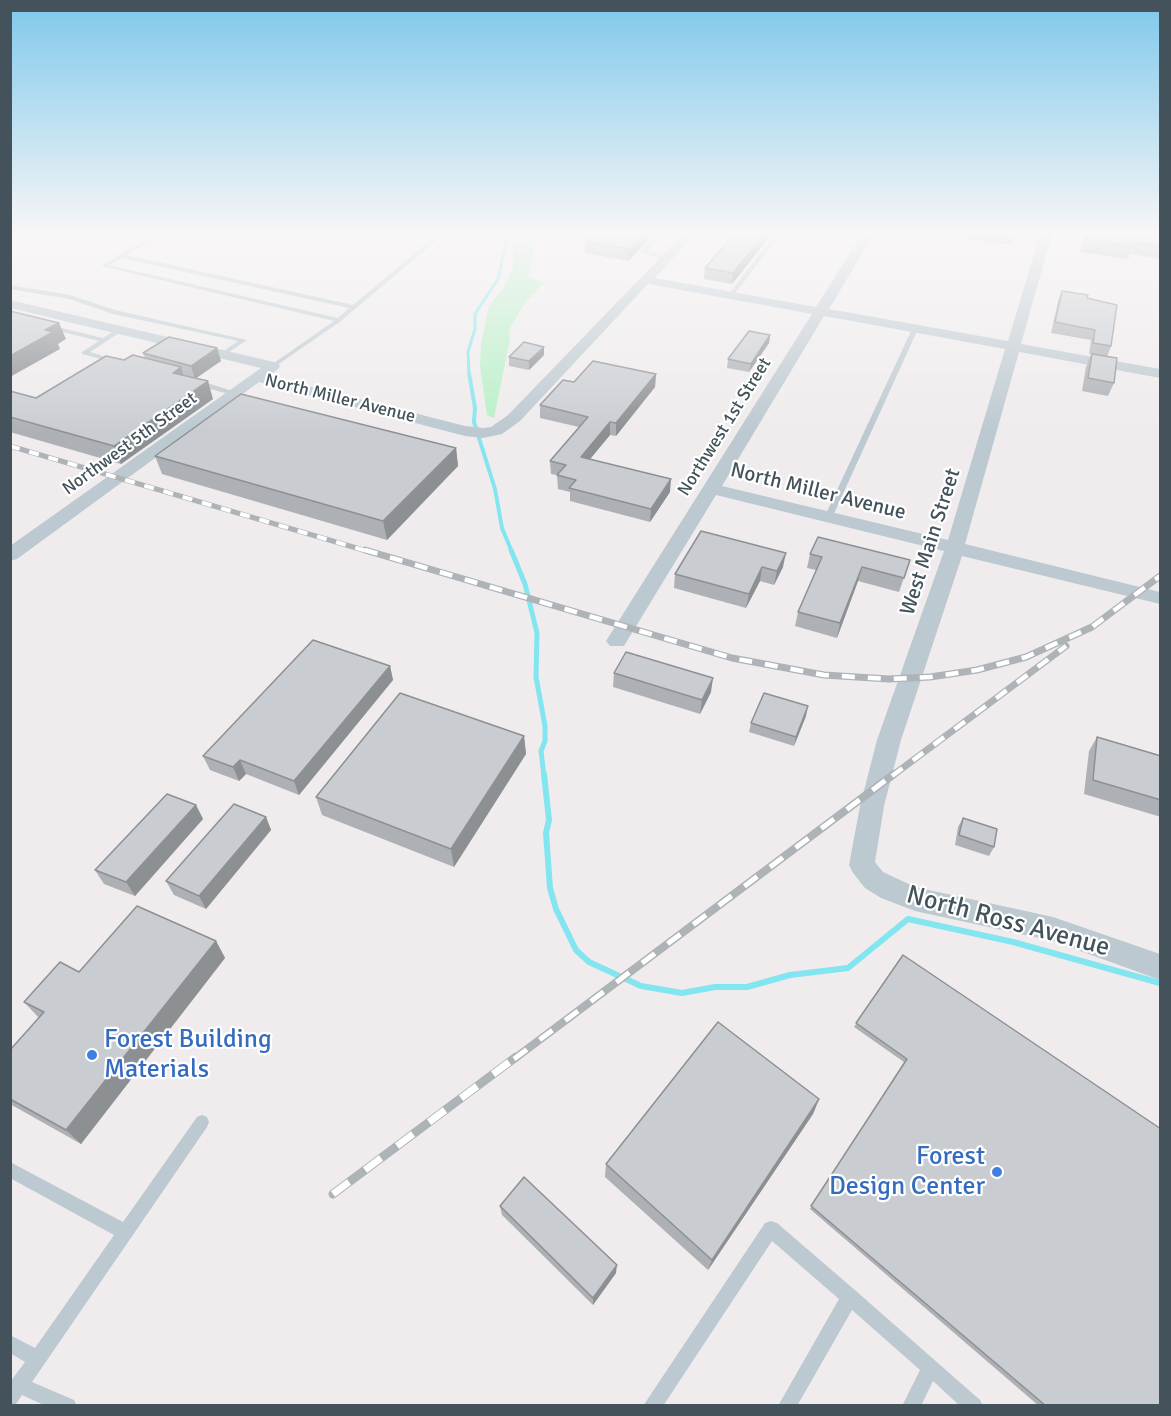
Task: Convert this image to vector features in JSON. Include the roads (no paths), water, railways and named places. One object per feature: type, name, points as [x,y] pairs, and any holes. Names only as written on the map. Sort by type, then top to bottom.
[{"type":"street","name":"North Miller Avenue","points":[[256,378],[465,431],[489,432],[514,418],[627,300]]},
{"type":"street","points":[[759,300],[1161,373]]},
{"type":"street","name":"Northwest 1st Street","points":[[617,641],[826,300]]},
{"type":"street","name":"West Main Street","points":[[862,865],[872,806],[889,740],[955,548],[1014,347],[1025,300]]},
{"type":"street","name":"North Miller Avenue","points":[[10,304],[273,366]]},
{"type":"street","name":"Northwest 5th Street","points":[[10,555],[273,366]]},
{"type":"street","name":"North Miller Avenue","points":[[710,488],[1161,598]]},
{"type":"street","name":"North Ross Avenue","points":[[862,865],[874,880],[906,896],[1053,929],[1161,967]]},
{"type":"lane","points":[[79,300],[112,312],[244,340],[223,354]]},
{"type":"lane","points":[[252,300],[339,320]]},
{"type":"lane","points":[[321,300],[353,307]]},
{"type":"lane","points":[[273,366],[339,320],[361,300]]},
{"type":"lane","points":[[46,327],[104,340]]},
{"type":"lane","points":[[828,518],[915,329]]},
{"type":"lane","points":[[120,330],[84,353],[128,364]]},
{"type":"lane","points":[[182,378],[235,393]]},
{"type":"lane","points":[[68,1406],[15,1391],[202,1122]]},
{"type":"lane","points":[[10,1169],[126,1233]]},
{"type":"lane","points":[[652,1406],[771,1229],[974,1406]]},
{"type":"lane","points":[[787,1406],[850,1297]]},
{"type":"lane","points":[[10,1343],[38,1359]]},
{"type":"lane","points":[[911,1406],[930,1368]]},
{"type":"waterway","points":[[469,375],[468,352],[475,329],[475,314],[484,300]]},
{"type":"waterway","points":[[469,373],[475,408],[474,422],[495,489],[502,528],[512,552]]},
{"type":"waterway","points":[[511,550],[525,584],[537,633],[536,677],[545,726],[545,741],[541,751],[544,776]]},
{"type":"waterway","points":[[544,774],[549,820],[546,833],[550,888],[556,909],[576,950],[589,962],[641,986],[682,993],[715,987],[747,987],[790,975],[848,968],[908,919],[1013,942],[1160,983]]},
{"type":"railway","points":[[10,446],[370,552]]},
{"type":"railway","points":[[365,550],[732,658],[824,675],[889,679],[930,677],[977,670],[1026,657],[1092,627],[1160,576]]},
{"type":"railway","points":[[892,776],[1066,646]]},
{"type":"railway","points":[[514,1059],[894,774]]},
{"type":"railway","points":[[333,1194],[516,1057]]},
{"type":"place","name":"Forest Building Materials","points":[[92,1055]]},
{"type":"place","name":"Forest Design Center","points":[[997,1172]]}]
